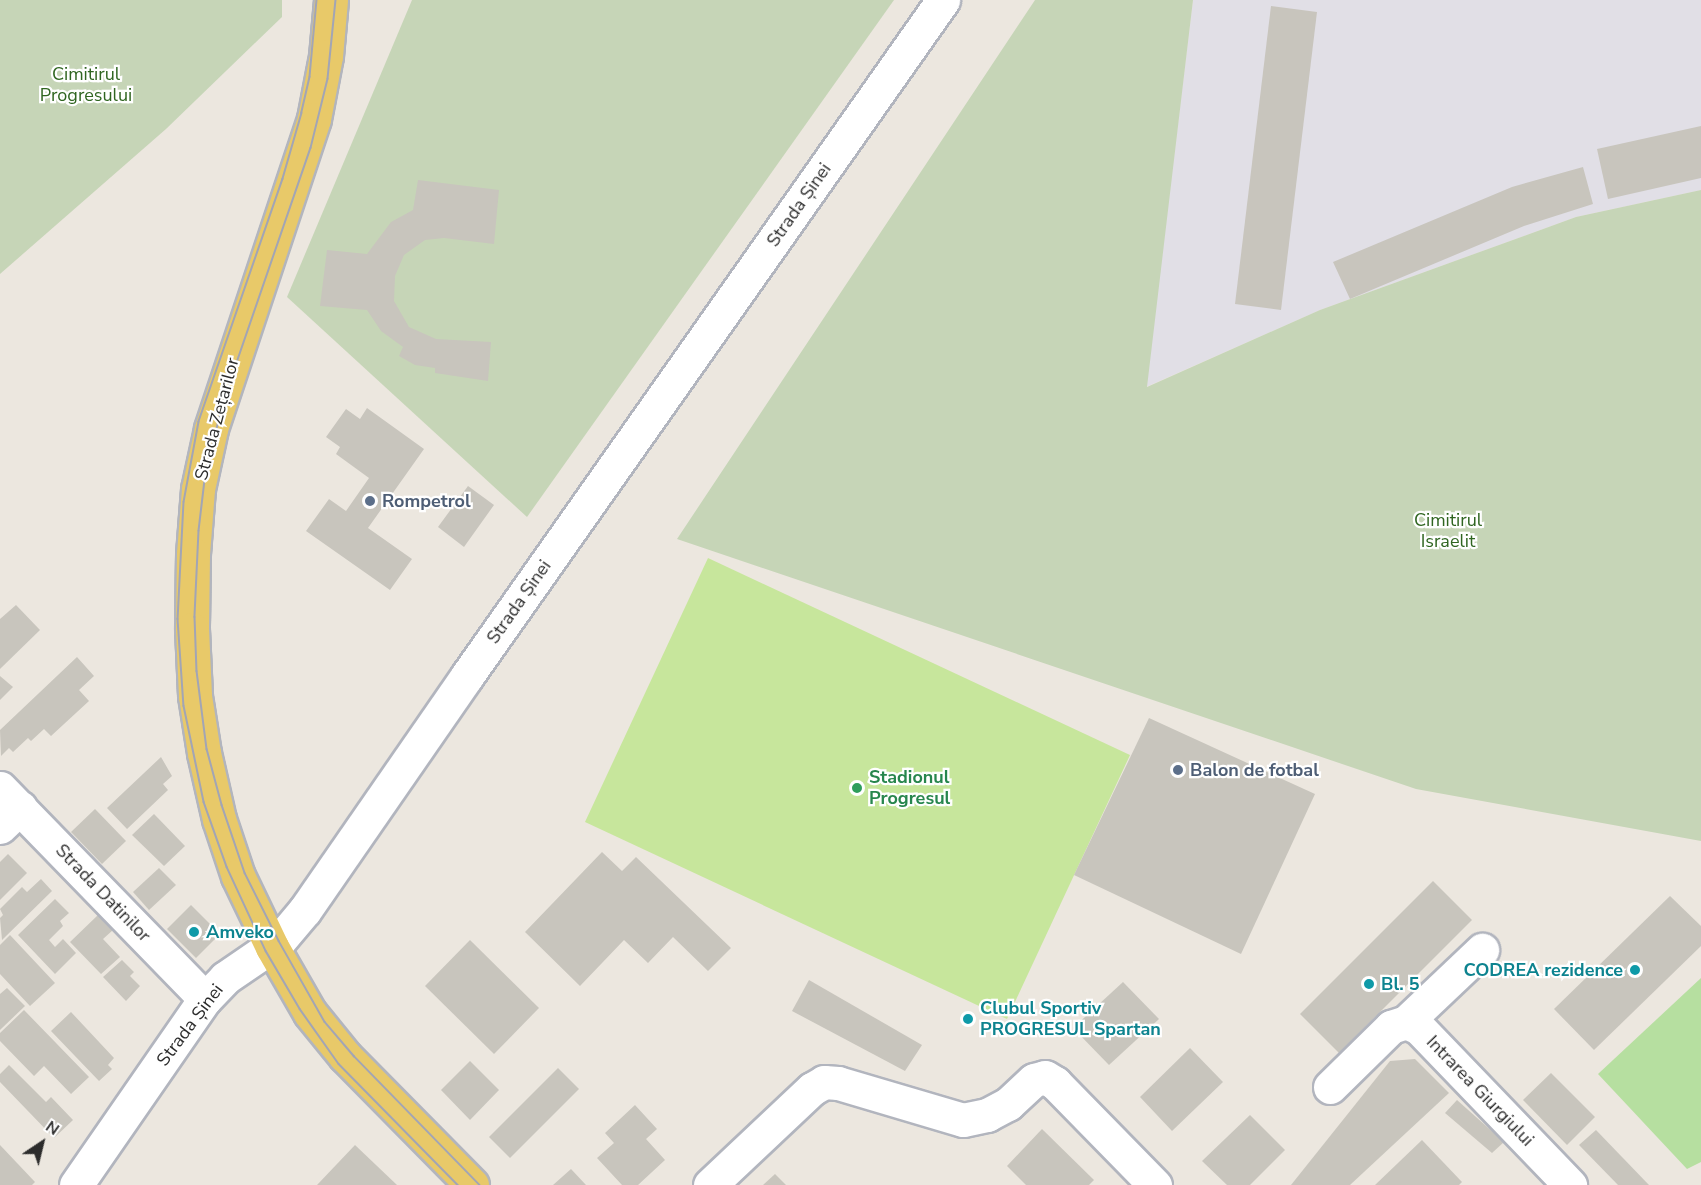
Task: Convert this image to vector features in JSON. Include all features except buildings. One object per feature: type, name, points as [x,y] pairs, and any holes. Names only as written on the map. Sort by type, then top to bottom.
[{"type":"main road","name":"Strada Zețarilor","points":[[331,0],[322,78],[306,147],[211,429],[198,489],[193,554],[192,629],[195,696],[204,753],[219,819],[238,876],[272,947],[310,1013],[345,1056],[472,1185]]},
{"type":"street","name":"Strada Șinei","points":[[76,1185],[206,999],[225,978],[272,947],[305,910],[943,0]]},
{"type":"street","name":"Strada Datinilor","points":[[7,808],[206,999]]},
{"type":"street","points":[[1330,1087],[1391,1028],[1406,1022],[1482,950]]},
{"type":"street","name":"Intrarea Giurgiului","points":[[1406,1022],[1419,1028],[1570,1185]]},
{"type":"street","points":[[710,1185],[812,1089],[824,1083],[838,1083],[963,1120],[987,1115],[1008,1104],[1034,1080],[1045,1077],[1055,1083],[1155,1185]]},
{"type":"shaded area","points":[[1193,0],[1701,0],[1701,190],[1576,217],[1320,310],[1146,387]]},
{"type":"green space","name":"Cimitirul Progresului","points":[[0,0],[282,0],[282,17],[166,129],[0,274]]},
{"type":"green space","points":[[412,0],[894,0],[527,517],[287,297]]},
{"type":"green space","name":"Cimitirul Israelit","points":[[1035,0],[1193,0],[1147,387],[1320,310],[1576,217],[1701,190],[1701,841],[1416,789],[677,539]]},
{"type":"green space","name":"Stadionul Progresul","points":[[708,558],[1130,755],[1007,1019],[585,822]]},
{"type":"green space","points":[[1701,978],[1701,1162],[1687,1169],[1598,1074]]},
{"type":"tram line","points":[[317,0],[310,77],[302,113],[283,179],[199,422],[184,502],[178,619],[184,706],[204,802],[227,867],[266,951],[300,1009],[339,1064],[458,1185]]},
{"type":"tram line","points":[[336,0],[328,79],[311,148],[224,401],[206,472],[199,531],[195,617],[197,671],[207,749],[222,805],[245,873],[279,941],[325,1022],[354,1056],[480,1185]]},
{"type":"place","name":"Rompetrol","points":[[370,501]]},
{"type":"place","name":"Balon de fotbal","points":[[1178,770]]},
{"type":"place","name":"Stadionul Progresul","points":[[857,788]]},
{"type":"place","name":"Amveko","points":[[194,932]]},
{"type":"place","name":"CODREA rezidence","points":[[1635,970]]},
{"type":"place","name":"Bl. 5","points":[[1369,984]]},
{"type":"place","name":"Clubul Sportiv PROGRESUL Spartan","points":[[968,1019]]}]
